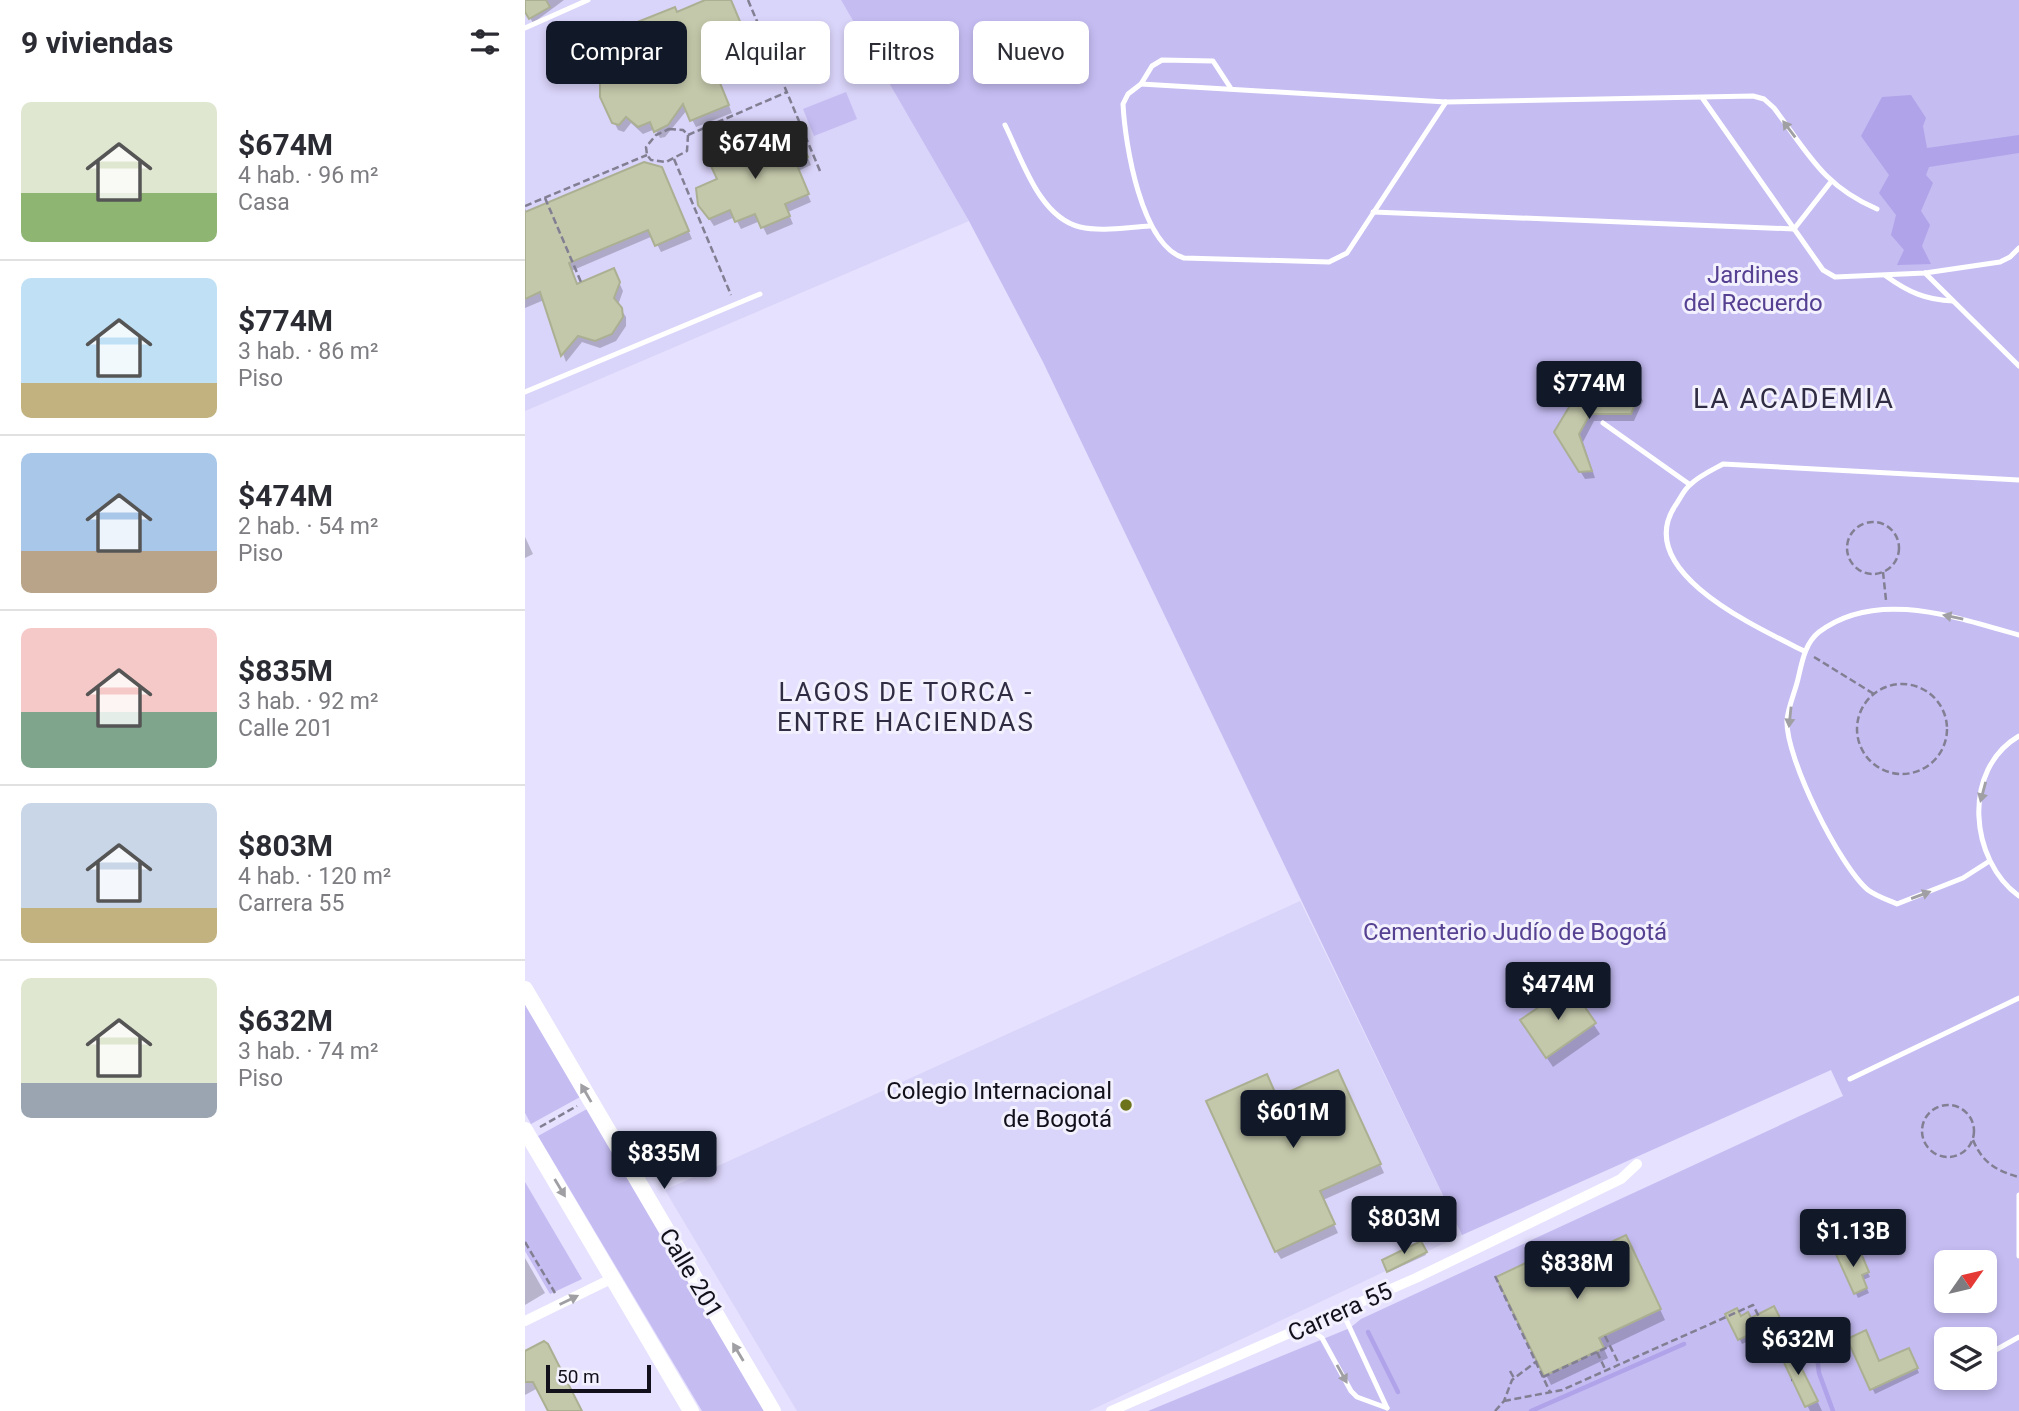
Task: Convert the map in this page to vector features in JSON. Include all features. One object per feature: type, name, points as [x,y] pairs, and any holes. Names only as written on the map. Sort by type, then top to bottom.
[{"type":"main road","name":"Calle 201","points":[[525,989],[773,1411]]},
{"type":"main road","points":[[530,1130],[691,1411]]},
{"type":"street","name":"Carrera 55","points":[[1111,1411],[1342,1311],[1621,1179],[1637,1164]]},
{"type":"street","points":[[525,1321],[613,1278]]},
{"type":"lane","points":[[525,28],[589,0]]},
{"type":"lane","points":[[1230,88],[1222,70],[1213,61],[1162,60],[1152,66],[1141,84],[1128,94],[1123,104],[1150,226],[1163,247],[1184,258],[1329,262],[1347,253],[1446,102]]},
{"type":"lane","points":[[1141,84],[1446,102],[1753,96],[1764,99],[1830,183],[1851,198],[1877,209]]},
{"type":"lane","points":[[1703,99],[1823,270],[1835,277],[1925,273],[2000,262],[2019,248]]},
{"type":"lane","points":[[1005,125],[1039,192],[1051,210],[1064,221],[1098,229],[1150,226]]},
{"type":"lane","points":[[1794,229],[1830,183]]},
{"type":"lane","points":[[1373,212],[1794,229]]},
{"type":"lane","points":[[1925,273],[2019,366]]},
{"type":"lane","points":[[1886,276],[1911,294],[1953,301]]},
{"type":"lane","points":[[525,392],[760,294]]},
{"type":"lane","points":[[1603,423],[1689,484]]},
{"type":"lane","points":[[1804,651],[1749,623],[1686,579],[1668,549],[1667,519],[1689,484],[1723,464],[2019,480]]},
{"type":"lane","points":[[1988,862],[1963,878],[1897,904],[1869,891],[1849,868],[1817,813],[1792,752],[1787,720],[1804,651],[1819,632],[1854,615],[1887,610],[1915,610],[2019,635]]},
{"type":"lane","points":[[2019,736],[1992,764],[1980,796],[1979,830],[1988,862],[2007,888],[2019,897]]},
{"type":"lane","points":[[1850,1079],[2019,998]]},
{"type":"lane","points":[[2019,1195],[2019,1256]]},
{"type":"lane","points":[[1342,1311],[1387,1410]]},
{"type":"lane","points":[[1307,1326],[1322,1338],[1357,1397],[1387,1410]]},
{"type":"lane","points":[[1997,1349],[2019,1337]]},
{"type":"path","points":[[748,0],[820,171]]},
{"type":"path","points":[[688,135],[787,92]]},
{"type":"path","points":[[647,155],[646,147],[650,140],[662,131],[680,129],[688,135]]},
{"type":"path","points":[[647,155],[658,162],[674,159],[687,151],[688,135]]},
{"type":"path","points":[[525,206],[647,155]]},
{"type":"path","points":[[674,159],[735,304]]},
{"type":"path","points":[[545,198],[580,282]]},
{"type":"path","points":[[1869,522],[1885,525],[1896,537],[1898,554],[1890,568],[1883,572],[1866,573],[1852,562],[1848,554],[1850,537],[1861,525],[1869,522]]},
{"type":"path","points":[[1883,572],[1887,610]]},
{"type":"path","points":[[1804,651],[1874,694]]},
{"type":"path","points":[[1909,685],[1930,694],[1940,705],[1946,719],[1945,741],[1934,760],[1923,769],[1909,774],[1894,774],[1869,759],[1861,747],[1858,725],[1864,704],[1874,694],[1887,687],[1909,685]]},
{"type":"path","points":[[530,1130],[583,1102]]},
{"type":"path","points":[[1973,1140],[1962,1154],[1954,1157],[1936,1154],[1924,1141],[1923,1123],[1933,1109],[1940,1105],[1957,1105],[1964,1109],[1974,1123],[1973,1140],[1980,1157],[2001,1172],[2019,1177]]},
{"type":"path","points":[[525,1242],[558,1298]]},
{"type":"path","points":[[1495,1276],[1550,1392]]},
{"type":"path","points":[[1504,1401],[1550,1392],[1606,1371],[1753,1305],[1777,1352]]},
{"type":"path","points":[[1605,1336],[1619,1364]]},
{"type":"path","points":[[1543,1377],[1610,1346]]},
{"type":"path","points":[[1597,1352],[1606,1371]]},
{"type":"path","points":[[1495,1411],[1504,1401],[1514,1378],[1536,1361]]},
{"type":"path","points":[[1510,1371],[1514,1378]]},
{"type":"shaded area","points":[[525,0],[841,0],[853,21],[844,21],[844,84],[890,84],[969,221],[525,411]]},
{"type":"shaded area","points":[[1911,95],[1926,118],[1923,126],[1927,148],[2019,135],[2019,153],[1929,167],[1926,175],[1933,183],[1921,211],[1930,225],[1922,246],[1931,264],[1897,265],[1904,250],[1891,235],[1896,215],[1879,193],[1889,175],[1861,136],[1882,97]]},
{"type":"shaded area","name":"Colegio Internacional de Bogotá","points":[[1300,901],[1462,1235],[1089,1411],[797,1411],[665,1190]]},
{"type":"green space","points":[[841,0],[2019,0],[2019,1411],[1148,1411],[1350,1328],[1361,1319],[1843,1096],[1831,1070],[1462,1235],[1043,362],[969,221],[890,84],[959,84],[959,21],[853,21]]},
{"type":"green space","points":[[846,92],[857,119],[814,136],[803,109]]},
{"type":"green space","points":[[525,1003],[580,1097],[531,1124],[525,1113]]},
{"type":"green space","points":[[587,1109],[766,1411],[702,1411],[538,1136]]},
{"type":"green space","points":[[525,1182],[582,1279],[550,1294],[525,1251]]},
{"type":"building","points":[[525,0],[546,0],[550,7],[529,19],[525,12]]},
{"type":"building","points":[[705,0],[731,0],[740,21],[701,21],[701,84],[720,84],[729,105],[690,121],[683,104],[668,125],[654,132],[650,122],[638,127],[626,117],[619,125],[612,123],[600,97],[600,84],[687,84],[687,21],[640,21],[675,7],[677,12]]},
{"type":"building","points":[[780,134],[785,145],[800,139],[808,157],[796,163],[809,194],[785,204],[790,216],[761,228],[755,214],[735,222],[730,210],[709,219],[698,205],[696,188],[717,179],[711,166],[730,158],[723,143],[740,136],[745,149]]},
{"type":"building","points":[[644,162],[662,167],[689,231],[655,246],[648,230],[569,263],[577,284],[614,268],[620,282],[614,298],[622,308],[623,317],[612,334],[595,341],[578,336],[561,356],[540,292],[525,299],[525,212]]},
{"type":"building","points":[[1640,393],[1631,414],[1590,414],[1579,434],[1592,471],[1579,472],[1554,432],[1577,394]]},
{"type":"building","points":[[1570,986],[1596,1023],[1546,1058],[1520,1020]]},
{"type":"building","points":[[1338,1070],[1381,1164],[1320,1191],[1335,1224],[1275,1252],[1206,1101],[1267,1074],[1277,1097]]},
{"type":"building","points":[[1626,1235],[1661,1309],[1599,1338],[1604,1348],[1544,1376],[1496,1277],[1558,1248],[1566,1263]]},
{"type":"building","points":[[1421,1241],[1427,1252],[1387,1272],[1382,1260]]},
{"type":"building","points":[[1847,1246],[1852,1257],[1861,1253],[1869,1272],[1862,1275],[1867,1288],[1854,1294],[1835,1252]]},
{"type":"building","points":[[1774,1306],[1781,1320],[1738,1340],[1725,1314],[1737,1308],[1741,1316],[1748,1312],[1751,1318]]},
{"type":"building","points":[[1866,1330],[1879,1361],[1909,1348],[1918,1368],[1870,1390],[1847,1339]]},
{"type":"building","points":[[544,1341],[582,1411],[548,1411],[533,1382],[525,1382],[525,1351]]},
{"type":"building","points":[[1791,1347],[1818,1401],[1805,1407],[1779,1352]]},
{"type":"waterway","points":[[1368,1332],[1398,1392]]},
{"type":"waterway","points":[[1815,1338],[1819,1373],[1833,1411]]},
{"type":"waterway","points":[[1531,1411],[1684,1344]]},
{"type":"place","name":"Colegio Internacional de Bogotá","points":[[1126,1105]]},
{"type":"district","name":"LA ACADEMIA","points":[[1794,398]]},
{"type":"district","name":"LAGOS DE TORCA - ENTRE HACIENDAS","points":[[906,707]]},
{"type":"park label","name":"Jardines del Recuerdo","points":[[1753,289]]},
{"type":"park label","name":"Cementerio Judío de Bogotá","points":[[1515,932]]}]
